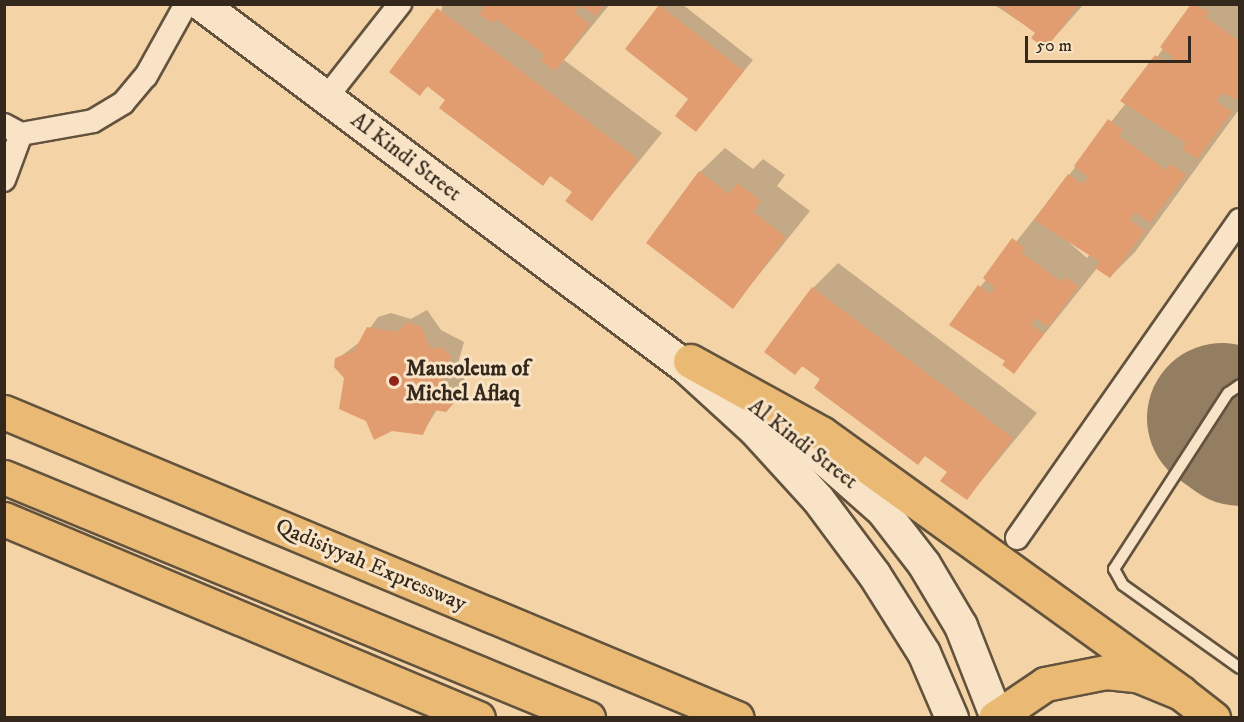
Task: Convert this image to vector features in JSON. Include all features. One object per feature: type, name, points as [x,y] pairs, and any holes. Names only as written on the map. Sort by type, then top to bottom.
[{"type":"highway","points":[[690,361],[821,433],[1213,717]]},
{"type":"highway","name":"Qadisiyyah Expressway","points":[[4,412],[737,717]]},
{"type":"highway","points":[[4,477],[588,717]]},
{"type":"highway","points":[[4,519],[478,717]]},
{"type":"highway","points":[[996,717],[1045,684],[1073,675],[1137,675],[1181,693]]},
{"type":"street","points":[[4,180],[13,129],[93,121],[123,103],[146,76],[186,4]]},
{"type":"street","name":"Al Kindi Street","points":[[201,4],[686,367],[818,499],[924,653],[952,717]]},
{"type":"street","points":[[326,98],[400,4]]},
{"type":"street","points":[[1017,538],[1239,220]]},
{"type":"street","name":"Al Kindi Street","points":[[611,310],[690,361],[830,459],[883,511],[924,564],[961,626],[996,717]]},
{"type":"lane","points":[[1239,385],[1228,393],[1114,569],[1124,585],[1239,668]]},
{"type":"building","points":[[486,4],[604,5],[596,16],[580,5],[575,13],[590,24],[555,71],[540,60],[545,55],[496,19],[492,23],[479,14]]},
{"type":"building","points":[[996,4],[1079,4],[1046,49],[1031,38],[1035,33]]},
{"type":"building","points":[[1191,4],[1209,11],[1206,17],[1240,42],[1240,101],[1222,93],[1216,101],[1232,112],[1197,159],[1182,149],[1186,143],[1120,101],[1155,55],[1169,65],[1174,58],[1160,47]]},
{"type":"building","points":[[659,5],[744,71],[696,132],[675,116],[688,99],[625,49]]},
{"type":"building","points":[[437,8],[638,159],[592,221],[565,201],[572,192],[550,176],[543,186],[439,108],[445,100],[427,86],[420,96],[389,72]]},
{"type":"building","points":[[1108,119],[1123,130],[1119,136],[1166,170],[1171,164],[1186,175],[1150,223],[1135,212],[1130,220],[1145,231],[1110,278],[1095,268],[1100,262],[1034,220],[1068,174],[1082,184],[1088,177],[1074,166]]},
{"type":"building","points":[[699,171],[729,194],[737,183],[761,201],[753,212],[786,237],[733,309],[646,243]]},
{"type":"building","points":[[1012,238],[1025,248],[1021,252],[1061,282],[1065,277],[1079,286],[1048,327],[1036,318],[1031,324],[1044,334],[1014,374],[1002,365],[1005,361],[949,325],[978,285],[990,294],[995,288],[983,278]]},
{"type":"building","points":[[812,287],[1013,438],[967,500],[940,481],[947,472],[925,456],[918,465],[814,388],[820,379],[802,366],[795,375],[764,352]]},
{"type":"building","name":"Mausoleum of Michel Aflaq","points":[[408,322],[421,327],[431,349],[441,347],[451,356],[443,384],[452,389],[455,402],[446,412],[434,410],[423,435],[392,431],[374,440],[366,421],[339,409],[344,378],[334,367],[335,358],[354,351],[367,327],[397,332]]},
{"type":"runway","points":[[1222,418],[1240,431]]},
{"type":"place","name":"Mausoleum of Michel Aflaq","points":[[394,381]]}]
